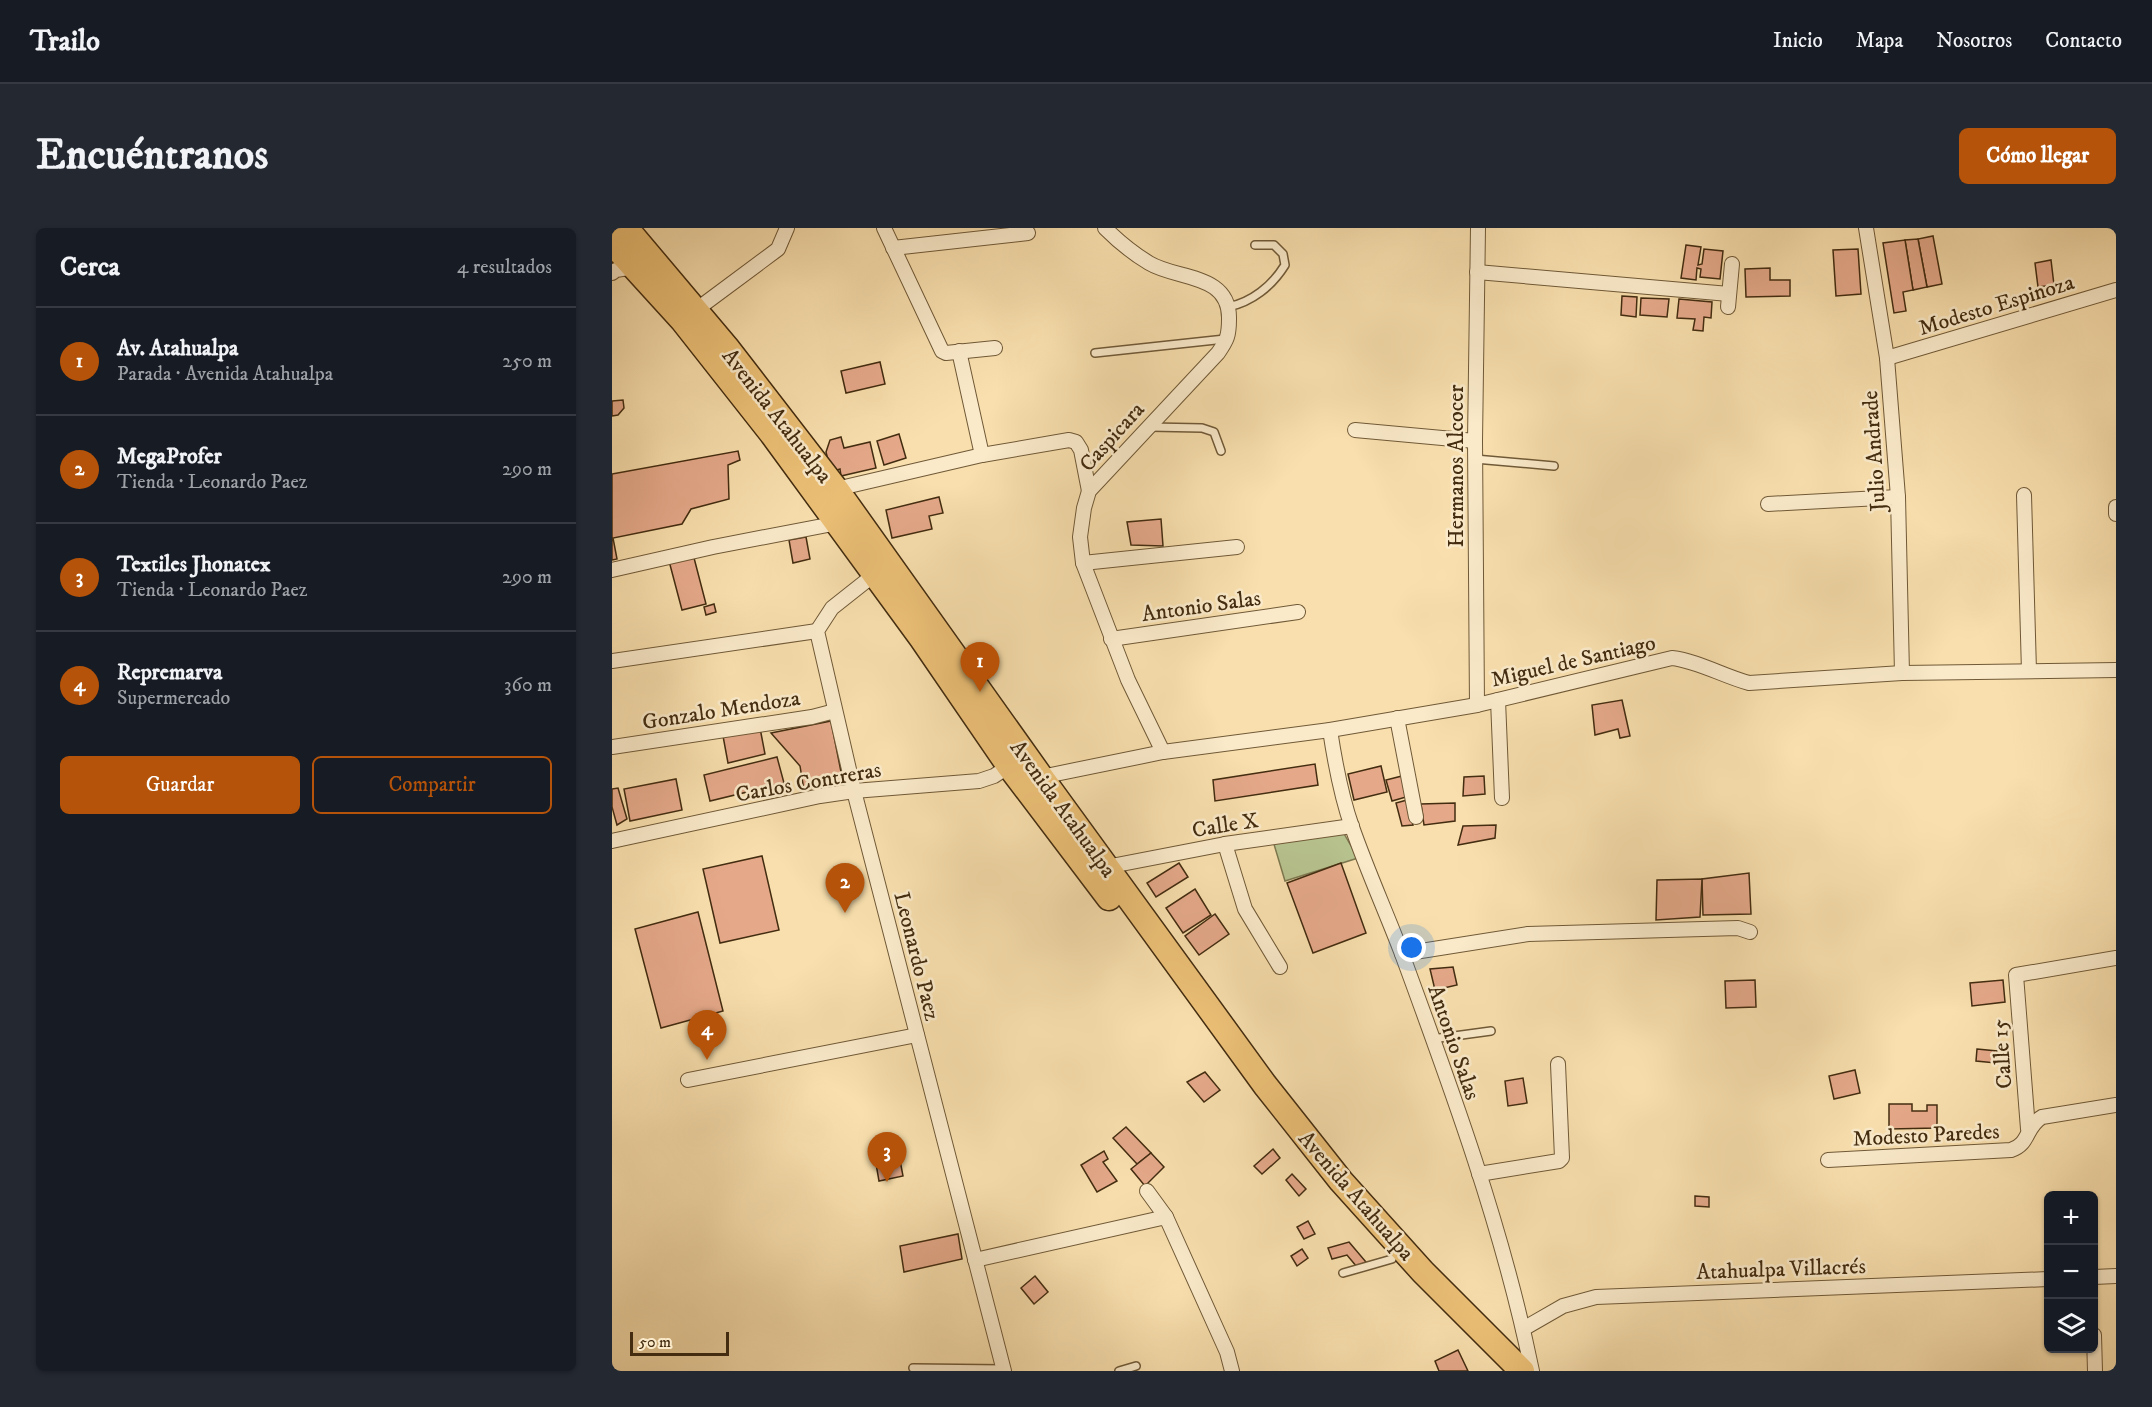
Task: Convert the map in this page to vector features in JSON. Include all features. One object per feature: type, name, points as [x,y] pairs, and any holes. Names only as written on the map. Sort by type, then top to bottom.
[{"type":"highway","name":"Avenida Atahualpa","points":[[626,228],[696,310],[836,489],[1041,777],[1265,1085],[1341,1181],[1423,1272],[1522,1371]]},
{"type":"highway","name":"Avenida Atahualpa","points":[[612,243],[623,270],[698,340],[772,434],[922,639],[1009,766],[1316,1177],[1392,1259],[1502,1371]]},
{"type":"street","points":[[696,310],[778,249],[787,228]]},
{"type":"street","points":[[884,228],[939,347],[946,352],[995,348]]},
{"type":"street","points":[[1106,228],[1150,264],[1210,285],[1224,297],[1228,308],[1228,339]]},
{"type":"street","name":"Hermanos Alcocer","points":[[1477,705],[1474,441],[1478,228]]},
{"type":"street","name":"Julio Andrade","points":[[1866,228],[1887,358],[1898,497],[1902,673]]},
{"type":"street","points":[[893,248],[1028,233]]},
{"type":"street","points":[[1477,272],[1728,301],[1732,264]]},
{"type":"street","name":"Modesto Espinoza","points":[[1887,358],[2116,290]]},
{"type":"street","name":"Caspicara","points":[[1163,752],[1128,680],[1083,563],[1080,537],[1084,508],[1089,491],[1218,353],[1228,339]]},
{"type":"street","points":[[959,351],[982,455]]},
{"type":"street","points":[[1355,430],[1474,441]]},
{"type":"street","points":[[836,489],[982,455],[1069,440],[1076,442],[1081,450],[1089,491]]},
{"type":"street","points":[[2024,495],[2029,671]]},
{"type":"street","points":[[1768,504],[1898,497]]},
{"type":"street","points":[[2115,507],[2116,514]]},
{"type":"street","points":[[612,570],[713,547],[838,523]]},
{"type":"street","points":[[1083,563],[1237,547]]},
{"type":"street","points":[[612,661],[817,632],[832,608],[875,574]]},
{"type":"street","name":"Antonio Salas","points":[[1111,639],[1298,612]]},
{"type":"street","name":"Leonardo Paez","points":[[817,632],[854,791],[1004,1370]]},
{"type":"street","name":"Miguel de Santiago","points":[[1041,777],[1163,752],[1330,730],[1477,705],[1672,658],[1686,660],[1729,678],[1749,683],[1902,673],[2116,670]]},
{"type":"street","points":[[1498,700],[1502,798]]},
{"type":"street","name":"Gonzalo Mendoza","points":[[612,747],[812,717],[835,711]]},
{"type":"street","points":[[1397,718],[1416,817]]},
{"type":"street","name":"Antonio Salas","points":[[1330,730],[1338,776],[1352,826],[1402,954],[1479,1174],[1523,1329],[1532,1371]]},
{"type":"street","name":"Carlos Contreras","points":[[612,841],[819,796],[979,781],[994,776],[1009,766]]},
{"type":"street","name":"Calle X","points":[[1106,867],[1225,844],[1352,826]]},
{"type":"street","points":[[1225,844],[1245,909],[1280,967]]},
{"type":"street","points":[[1402,954],[1528,934],[1738,928],[1750,932]]},
{"type":"street","name":"Calle 15","points":[[2028,1129],[2016,975],[2116,958]]},
{"type":"street","points":[[688,1080],[917,1035]]},
{"type":"street","points":[[1479,1174],[1559,1161],[1562,1158],[1558,1064]]},
{"type":"street","name":"Modesto Paredes","points":[[1828,1160],[2011,1150],[2020,1148],[2025,1141],[2028,1129],[2042,1117],[2116,1105]]},
{"type":"street","points":[[1147,1191],[1166,1217],[1227,1352],[1232,1371]]},
{"type":"street","points":[[975,1260],[1166,1217]]},
{"type":"street","points":[[2098,1277],[2116,1276]]},
{"type":"street","name":"Atahualpa Villacrés","points":[[1523,1329],[1563,1306],[1596,1297],[2044,1279]]},
{"type":"street","points":[[2094,1353],[2095,1371]]},
{"type":"lane","points":[[1228,308],[1244,304],[1259,293],[1277,278],[1285,265],[1283,254],[1274,245],[1255,245]]},
{"type":"lane","points":[[1095,353],[1228,339]]},
{"type":"lane","points":[[1148,428],[1202,428],[1214,432],[1221,452]]},
{"type":"lane","points":[[1475,459],[1554,466]]},
{"type":"lane","points":[[1432,1039],[1491,1031]]},
{"type":"lane","points":[[1343,1273],[1392,1259]]},
{"type":"lane","points":[[1119,1371],[1136,1366]]},
{"type":"lane","points":[[913,1368],[1004,1370]]},
{"type":"green space","points":[[1343,832],[1358,858],[1285,881],[1273,841]]},
{"type":"building","points":[[1933,236],[1942,284],[1927,287],[1918,239]]},
{"type":"building","points":[[1918,239],[1927,287],[1913,290],[1905,240]]},
{"type":"building","points":[[1905,240],[1913,290],[1903,292],[1906,311],[1894,313],[1883,243]]},
{"type":"building","points":[[1686,245],[1701,247],[1698,265],[1702,264],[1704,249],[1723,251],[1720,279],[1700,277],[1701,269],[1697,268],[1696,280],[1681,278]]},
{"type":"building","points":[[1858,249],[1861,294],[1836,296],[1833,250]]},
{"type":"building","points":[[2051,260],[2054,285],[2038,287],[2035,263]]},
{"type":"building","points":[[1770,268],[1770,280],[1790,280],[1790,296],[1746,297],[1745,269]]},
{"type":"building","points":[[1622,296],[1637,297],[1636,317],[1621,315]]},
{"type":"building","points":[[1641,298],[1669,299],[1667,317],[1640,315]]},
{"type":"building","points":[[1679,299],[1712,302],[1711,318],[1704,317],[1703,331],[1693,330],[1695,319],[1677,318]]},
{"type":"building","points":[[880,362],[885,384],[846,393],[841,371]]},
{"type":"building","points":[[623,400],[624,408],[618,415],[612,416],[612,401]]},
{"type":"building","points":[[899,434],[906,458],[884,465],[877,441]]},
{"type":"building","points":[[841,437],[844,448],[870,442],[876,468],[841,476],[840,469],[831,472],[826,452],[830,440]]},
{"type":"building","points":[[738,451],[740,460],[728,465],[729,499],[691,509],[682,524],[613,538],[617,559],[612,560],[612,474]]},
{"type":"building","points":[[939,497],[943,513],[929,516],[932,529],[892,538],[886,510]]},
{"type":"building","points":[[1161,519],[1163,546],[1131,545],[1127,522]]},
{"type":"building","points":[[806,537],[810,559],[793,563],[789,540]]},
{"type":"building","points":[[693,554],[706,604],[682,610],[669,561]]},
{"type":"building","points":[[714,604],[716,612],[706,615],[704,607]]},
{"type":"building","points":[[1622,700],[1630,736],[1620,738],[1618,729],[1595,735],[1592,705]]},
{"type":"building","points":[[831,721],[843,782],[804,790],[800,766],[771,733]]},
{"type":"building","points":[[760,728],[765,754],[728,763],[723,736]]},
{"type":"building","points":[[777,757],[784,783],[710,801],[704,775]]},
{"type":"building","points":[[1315,764],[1318,785],[1215,801],[1213,780]]},
{"type":"building","points":[[1381,766],[1387,792],[1354,800],[1348,774]]},
{"type":"building","points":[[1402,776],[1406,797],[1392,801],[1386,780]]},
{"type":"building","points":[[1484,776],[1485,794],[1463,796],[1464,777]]},
{"type":"building","points":[[676,779],[682,810],[630,821],[624,789]]},
{"type":"building","points":[[618,788],[627,819],[617,825],[612,807],[612,789]]},
{"type":"building","points":[[1407,800],[1413,825],[1402,826],[1396,803]]},
{"type":"building","points":[[1455,803],[1455,821],[1424,825],[1421,804]]},
{"type":"building","points":[[1496,825],[1495,838],[1458,845],[1463,826]]},
{"type":"building","points":[[762,856],[779,930],[720,943],[703,869]]},
{"type":"building","points":[[1179,863],[1188,877],[1156,897],[1147,883]]},
{"type":"building","points":[[1341,863],[1366,933],[1313,953],[1287,883]]},
{"type":"building","points":[[1749,873],[1751,914],[1703,915],[1702,879]]},
{"type":"building","points":[[1702,879],[1700,917],[1656,920],[1657,880]]},
{"type":"building","points":[[1195,889],[1211,915],[1183,933],[1166,908]]},
{"type":"building","points":[[698,912],[723,1011],[661,1028],[635,929]]},
{"type":"building","points":[[1215,914],[1229,934],[1199,955],[1185,936]]},
{"type":"building","points":[[1453,967],[1457,985],[1435,990],[1430,969]]},
{"type":"building","points":[[1755,980],[1756,1007],[1726,1008],[1725,981]]},
{"type":"building","points":[[2003,980],[2005,1002],[1972,1006],[1970,983]]},
{"type":"building","points":[[1977,1049],[1997,1051],[1996,1063],[1976,1061]]},
{"type":"building","points":[[1855,1070],[1860,1093],[1834,1099],[1829,1076]]},
{"type":"building","points":[[1205,1072],[1220,1090],[1204,1102],[1187,1082]]},
{"type":"building","points":[[1523,1078],[1527,1103],[1508,1106],[1505,1081]]},
{"type":"building","points":[[1889,1104],[1912,1104],[1912,1111],[1927,1111],[1927,1105],[1937,1105],[1937,1128],[1889,1129]]},
{"type":"building","points":[[1126,1127],[1151,1153],[1137,1164],[1113,1138]]},
{"type":"building","points":[[1273,1149],[1280,1158],[1262,1174],[1254,1166]]},
{"type":"building","points":[[1104,1151],[1108,1159],[1103,1162],[1117,1181],[1097,1192],[1081,1165]]},
{"type":"building","points":[[1151,1153],[1164,1167],[1145,1186],[1131,1169]]},
{"type":"building","points":[[899,1155],[903,1176],[879,1181],[875,1158]]},
{"type":"building","points":[[1292,1174],[1306,1189],[1299,1196],[1286,1180]]},
{"type":"building","points":[[1695,1196],[1709,1197],[1709,1207],[1695,1206]]},
{"type":"building","points":[[1308,1221],[1315,1234],[1304,1239],[1297,1227]]},
{"type":"building","points":[[958,1234],[962,1259],[904,1272],[900,1246]]},
{"type":"building","points":[[1349,1242],[1366,1262],[1357,1267],[1347,1255],[1332,1259],[1328,1248]]},
{"type":"building","points":[[1302,1249],[1308,1258],[1297,1266],[1291,1256]]},
{"type":"building","points":[[1035,1276],[1048,1292],[1034,1304],[1021,1288]]},
{"type":"building","points":[[1458,1350],[1468,1371],[1439,1371],[1435,1361]]},
{"type":"place","name":"Av. Atahualpa","points":[[980,692]]},
{"type":"place","name":"MegaProfer","points":[[845,913]]},
{"type":"place","name":"Repremarva","points":[[707,1060]]},
{"type":"place","name":"Textiles Jhonatex","points":[[887,1182]]}]
